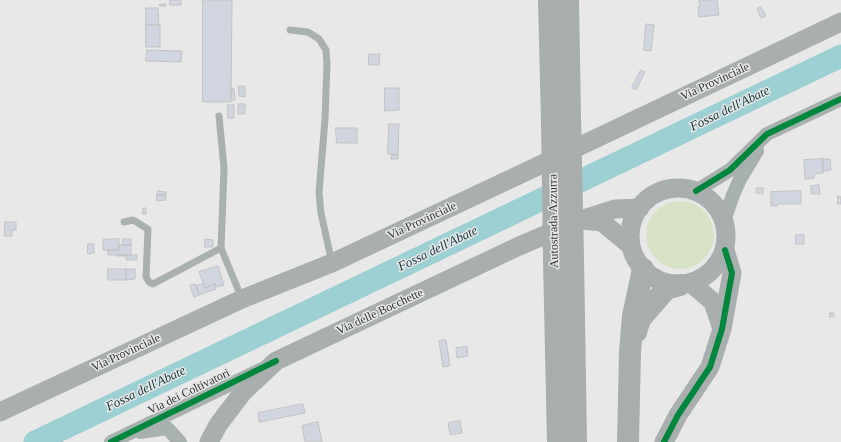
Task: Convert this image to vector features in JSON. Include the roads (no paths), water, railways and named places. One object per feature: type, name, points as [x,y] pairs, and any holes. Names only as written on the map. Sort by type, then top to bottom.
[{"type":"highway","name":"Autostrada Azzurra","points":[[549,0],[561,118],[564,259],[576,442]]},
{"type":"highway","name":"Autostrada Azzurra","points":[[561,118],[568,0]]},
{"type":"highway","name":"Autostrada Azzurra","points":[[558,442],[564,259]]},
{"type":"highway","points":[[628,442],[632,316],[643,269]]},
{"type":"highway","points":[[630,352],[640,319],[666,289],[685,284]]},
{"type":"main road","name":"Via Provinciale","points":[[0,412],[242,299],[332,263],[841,22]]},
{"type":"main road","points":[[684,188],[696,192],[708,198],[718,208],[724,221],[727,235],[725,250],[718,265],[706,276],[685,284],[666,283],[643,269],[635,258],[631,246],[630,232],[633,219],[648,198],[659,192],[684,188]]},
{"type":"main road","name":"Via delle Bocchette","points":[[209,442],[218,425],[243,392],[276,362],[517,247],[580,220],[615,209],[640,208]]},
{"type":"main road","points":[[580,220],[602,222],[631,246]]},
{"type":"main road","points":[[664,442],[678,415],[710,367],[722,329],[732,273],[725,250]]},
{"type":"main road","points":[[685,284],[713,302],[722,329]]},
{"type":"street","points":[[696,192],[730,170],[767,134],[841,99]]},
{"type":"street","points":[[724,221],[732,195],[767,134]]},
{"type":"street","name":"Via dei Coltivatori","points":[[111,442],[276,362]]},
{"type":"street","points":[[128,433],[167,428],[180,442]]},
{"type":"lane","points":[[290,30],[308,32],[319,39],[326,50],[327,64],[325,119],[319,193],[321,214],[332,263]]},
{"type":"lane","points":[[219,116],[224,168],[221,248],[242,299]]},
{"type":"lane","points":[[124,222],[133,220],[148,229],[146,277],[149,282],[153,284],[221,248]]},
{"type":"waterway","name":"Fossa dell'Abate","points":[[35,442],[841,56]]}]
